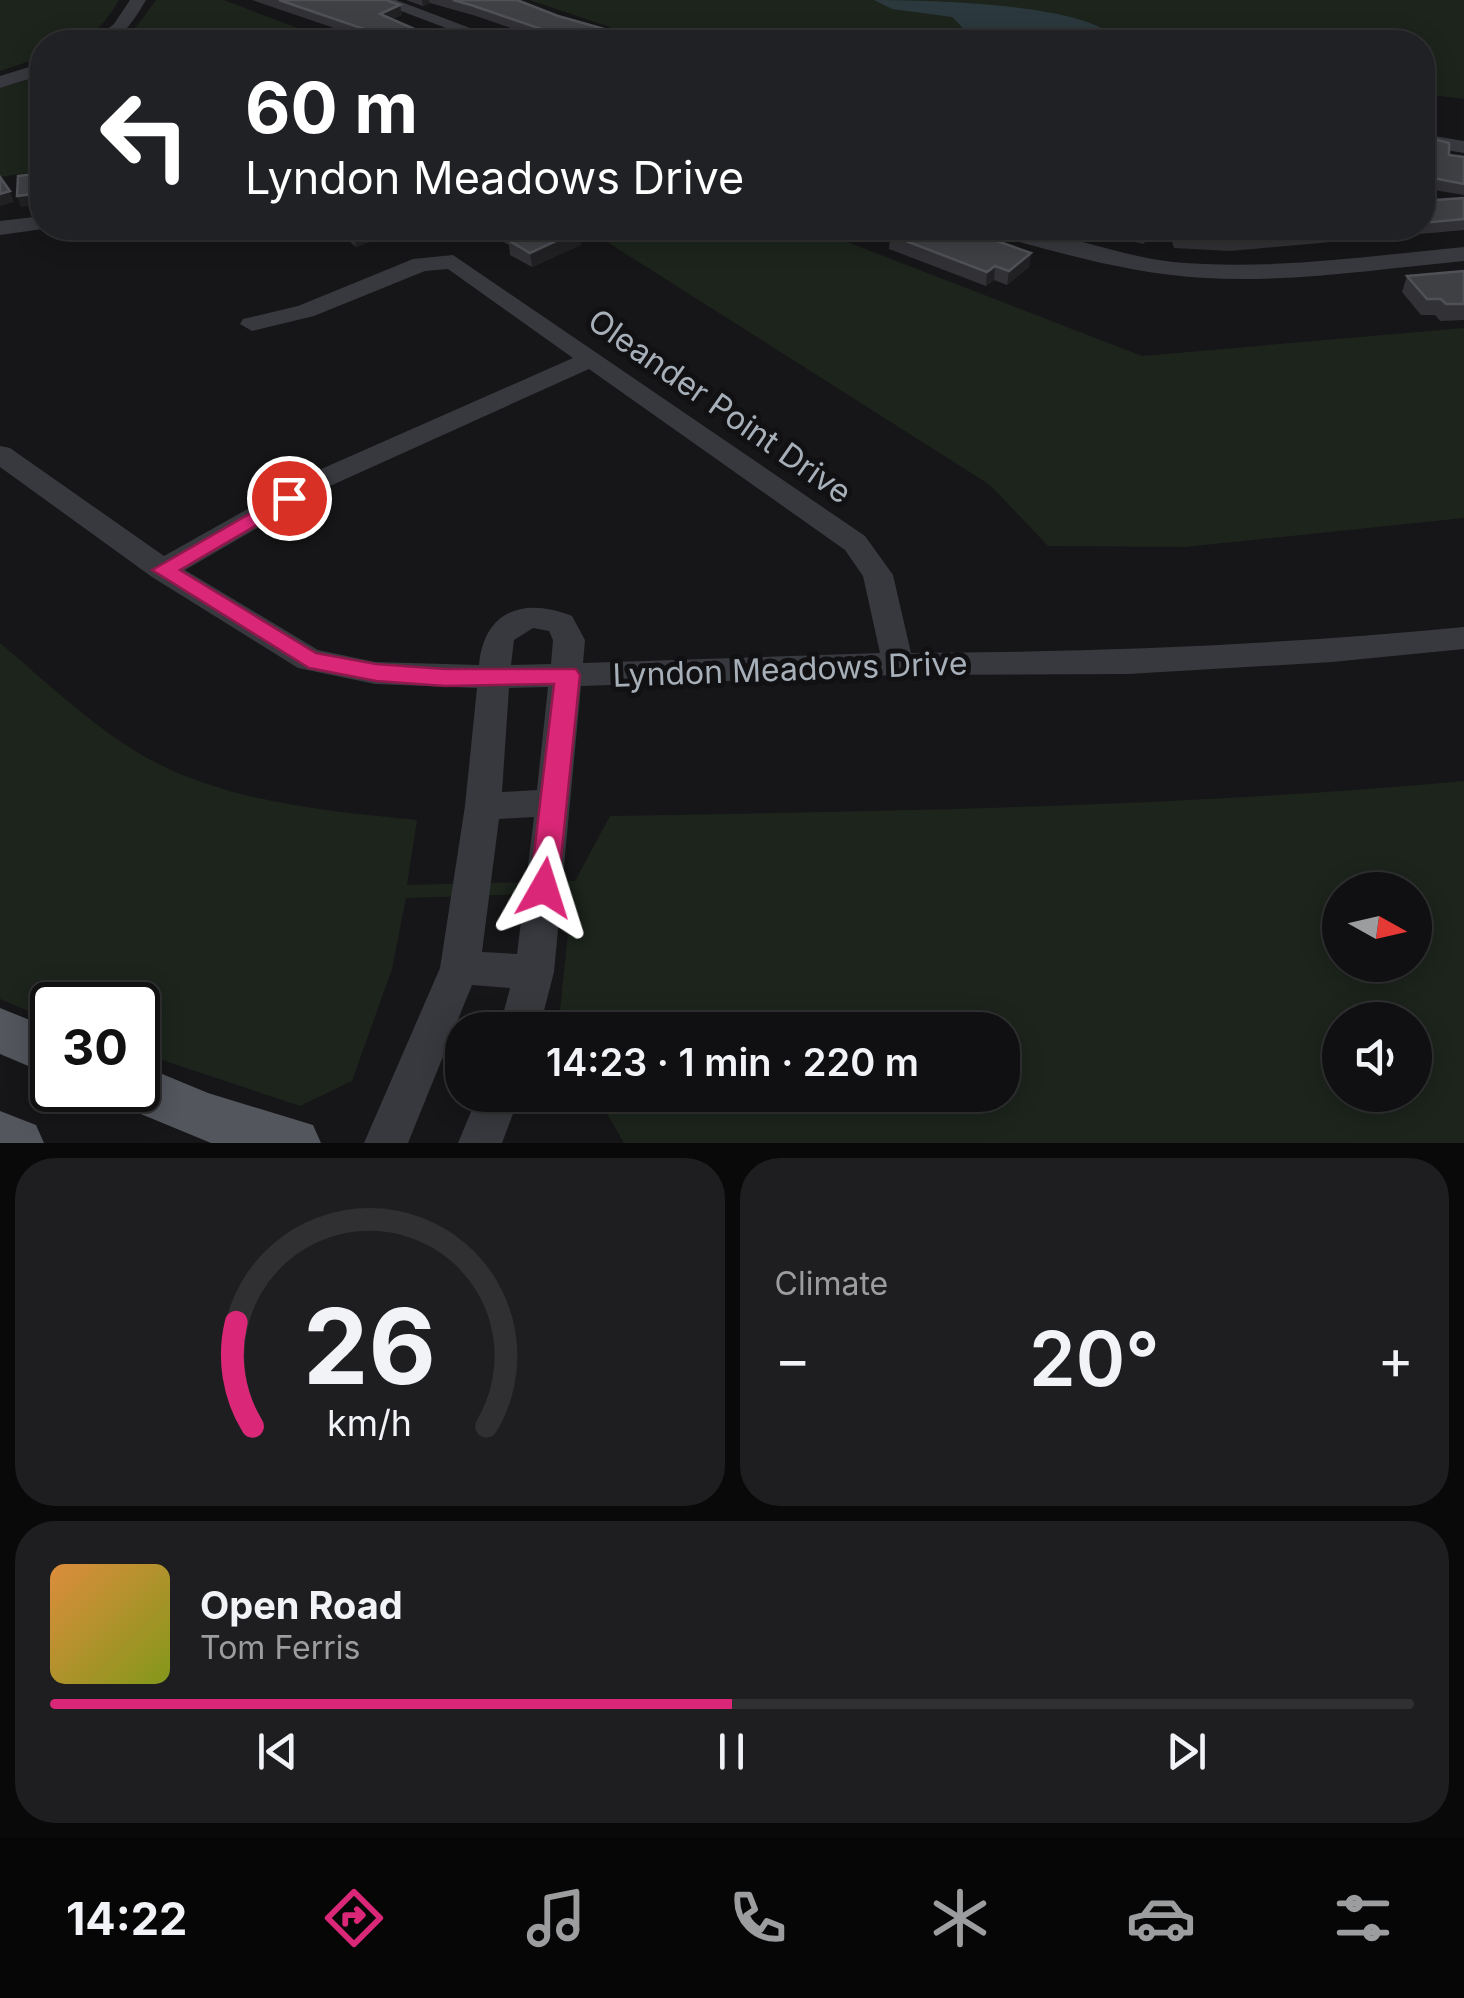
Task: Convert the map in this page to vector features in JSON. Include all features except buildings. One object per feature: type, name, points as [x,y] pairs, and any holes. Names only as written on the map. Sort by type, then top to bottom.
[{"type":"main road","points":[[0,1030],[30,1043]]},
{"type":"main road","points":[[160,1097],[204,1116],[294,1143]]},
{"type":"main road","points":[[0,1136],[17,1143]]},
{"type":"street","points":[[117,30],[138,0]]},
{"type":"street","points":[[380,0],[464,30]]},
{"type":"street","points":[[0,82],[30,73]]},
{"type":"street","points":[[1435,142],[1464,146]]},
{"type":"street","points":[[0,228],[30,224]]},
{"type":"street","points":[[1038,240],[1086,254],[1171,268],[1266,271],[1464,254]]},
{"type":"street","name":"Oleander Point Drive","points":[[252,324],[306,310],[435,260],[453,262],[854,543],[878,575],[898,664]]},
{"type":"street","points":[[164,570],[320,480],[591,358]]},
{"type":"street","name":"Lyndon Meadows Drive","points":[[0,454],[164,570],[309,660],[376,673],[494,677],[898,664],[1128,663],[1332,651],[1464,638]]},
{"type":"street","points":[[386,1143],[460,968],[483,806],[497,643],[502,631],[531,618],[553,620],[567,631],[567,675],[534,972],[524,1012]]},
{"type":"street","points":[[483,806],[552,803]]},
{"type":"street","points":[[460,968],[534,972]]},
{"type":"street","points":[[480,1143],[492,1112]]},
{"type":"shaded area","points":[[0,0],[119,0],[96,30],[30,30],[30,61],[0,71]]},
{"type":"shaded area","points":[[156,0],[224,0],[303,30],[132,30]]},
{"type":"shaded area","points":[[529,0],[1464,0],[1464,99],[1435,95],[1435,30],[618,30]]},
{"type":"shaded area","points":[[874,0],[1034,10],[1067,16],[1103,30],[961,30],[952,17],[892,9]]},
{"type":"shaded area","points":[[30,79],[30,173],[0,177],[0,88]]},
{"type":"shaded area","points":[[604,240],[842,240],[1142,356],[1464,328],[1464,518],[1185,547],[1048,546],[990,485]]},
{"type":"shaded area","points":[[0,643],[103,729],[171,770],[261,799],[417,820],[407,885],[575,881],[610,816],[1144,802],[1464,781],[1464,1143],[624,1143],[606,1112],[1020,1112],[1020,1012],[560,1012],[572,893],[406,898],[392,969],[352,1081],[300,1106],[160,1059],[160,982],[30,982],[30,1012],[0,999]]},
{"type":"route","points":[[289,498],[164,570],[309,660],[376,673],[445,678],[567,675],[544,888]]}]
